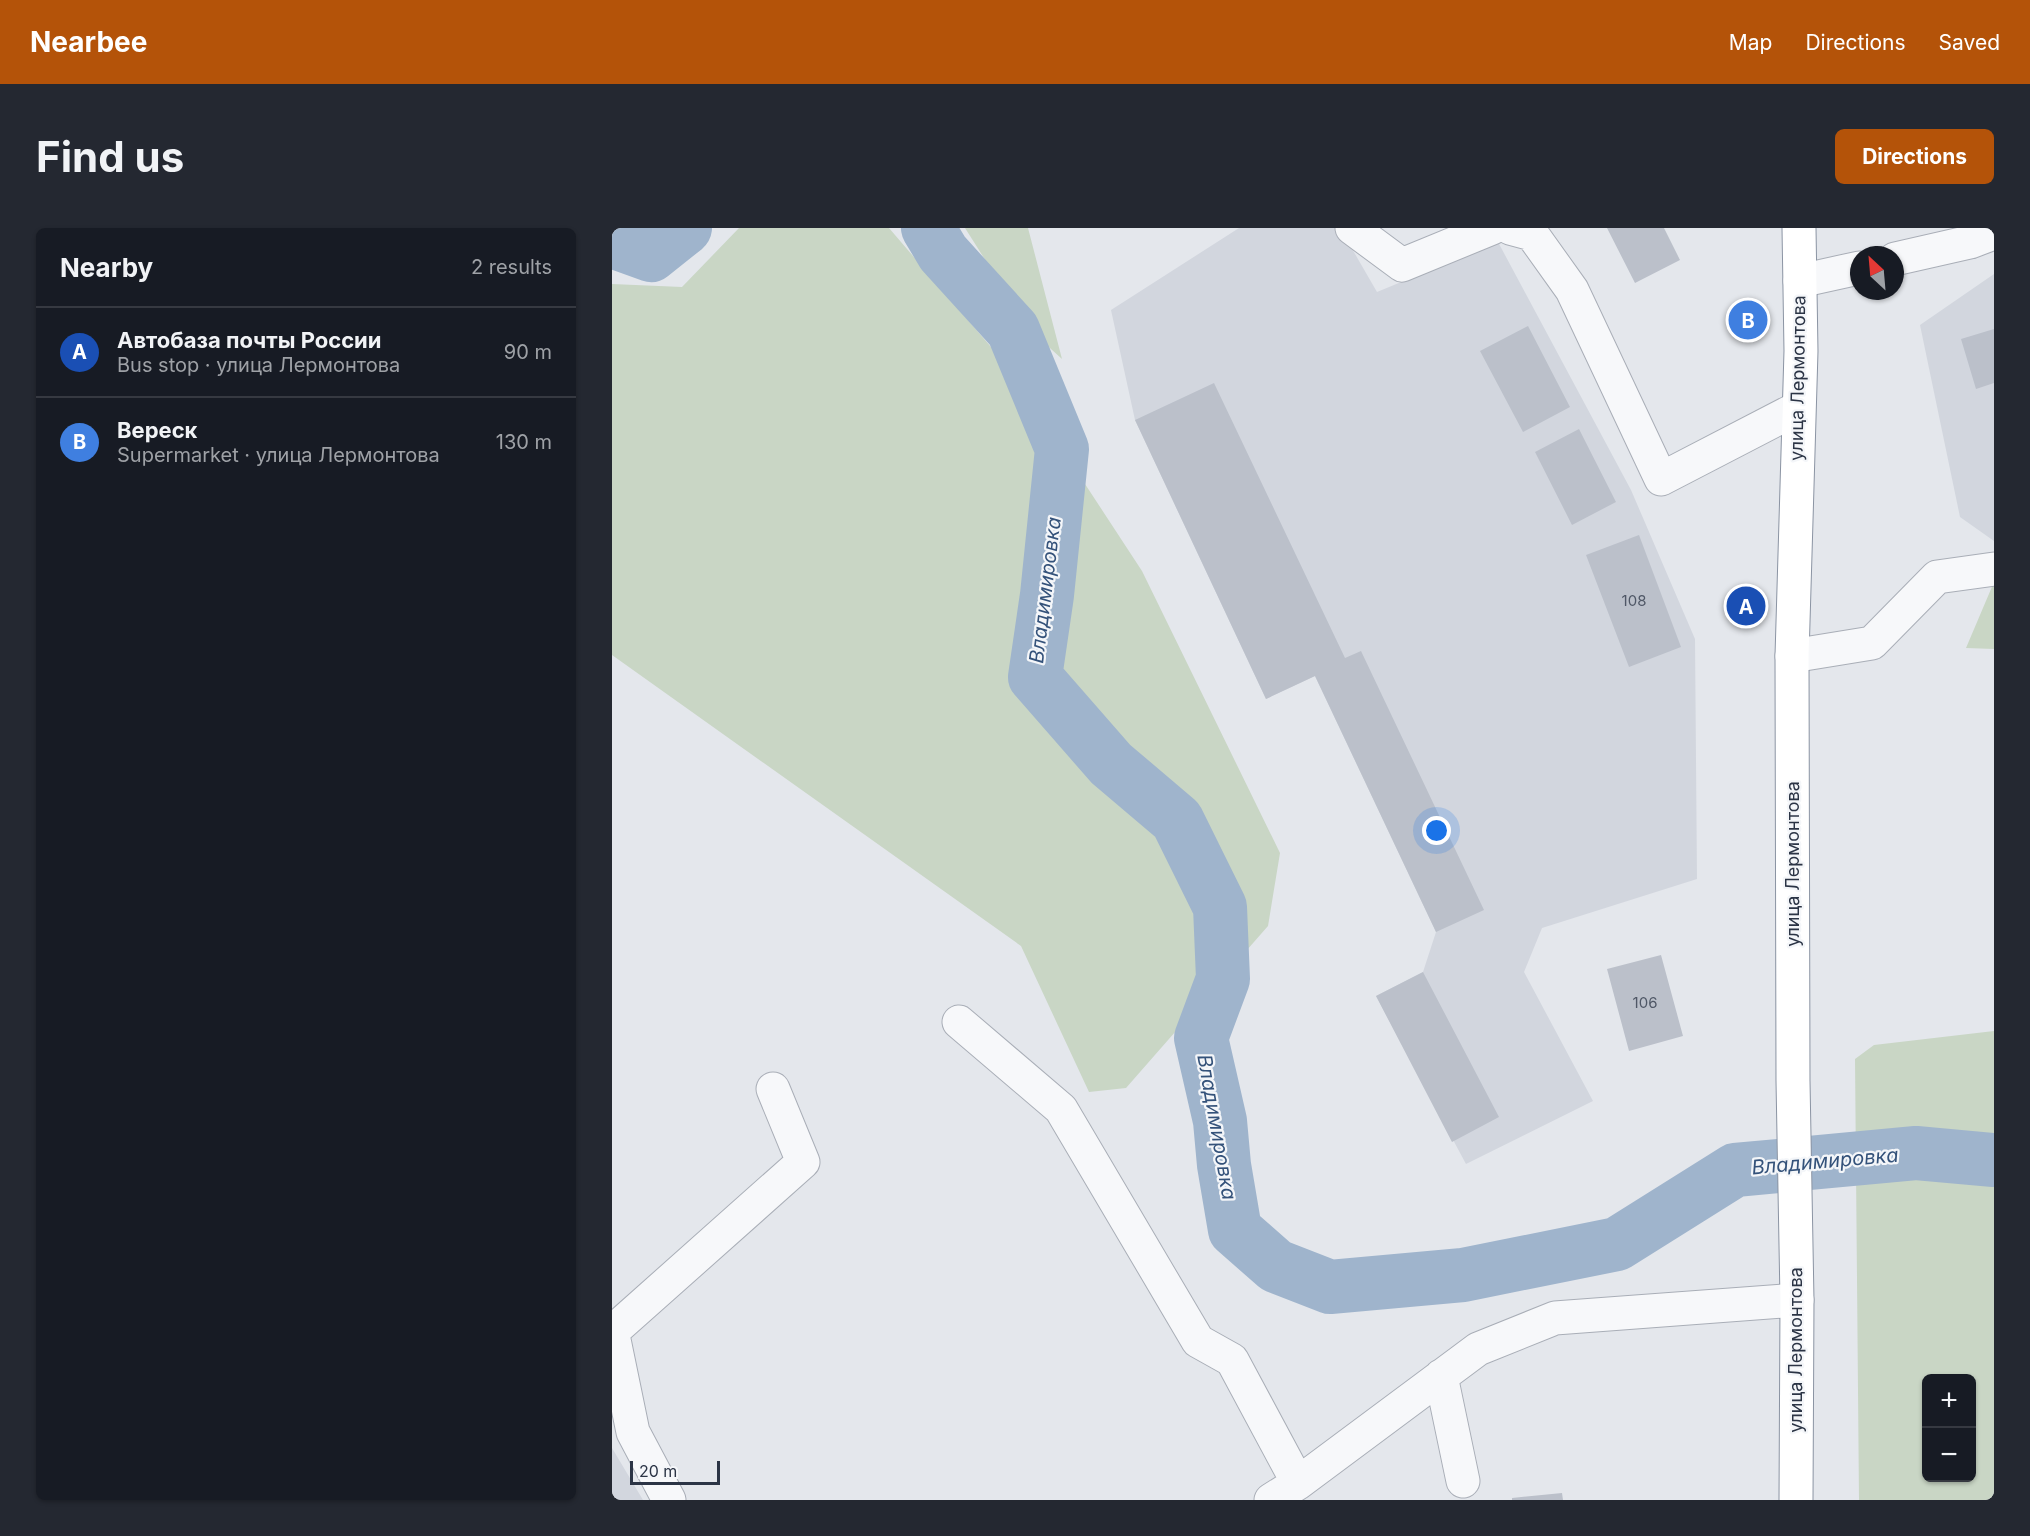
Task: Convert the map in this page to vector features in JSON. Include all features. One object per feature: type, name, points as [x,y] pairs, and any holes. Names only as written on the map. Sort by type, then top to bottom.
[{"type":"highway","name":"улица Лермонтова","points":[[1796,1500],[1797,1300],[1793,1081],[1792,656],[1801,351],[1799,228]]},
{"type":"street","points":[[1352,228],[1402,265],[1492,228]]},
{"type":"street","points":[[1510,228],[1532,234],[1572,290],[1661,478],[1798,408]]},
{"type":"street","points":[[1904,257],[1970,242],[1994,233]]},
{"type":"street","points":[[1800,281],[1850,269]]},
{"type":"street","points":[[1792,656],[1872,643],[1937,577],[1994,569]]},
{"type":"street","points":[[959,1022],[1061,1109],[1198,1341],[1232,1360],[1284,1492],[1479,1349],[1555,1318],[1797,1300]]},
{"type":"street","points":[[669,1500],[633,1432],[612,1331],[803,1161],[773,1089]]},
{"type":"street","points":[[1441,1377],[1463,1481]]},
{"type":"shaded area","points":[[1239,228],[1340,228],[1377,292],[1498,242],[1631,490],[1695,639],[1697,879],[1542,928],[1524,972],[1593,1101],[1466,1164],[1376,996],[1423,972],[1436,932],[1315,676],[1266,699],[1135,420],[1111,310]]},
{"type":"shaded area","points":[[1994,274],[1994,541],[1960,517],[1920,325]]},
{"type":"shaded area","points":[[612,1448],[643,1500],[612,1500]]},
{"type":"green space","points":[[739,228],[889,228],[1009,368],[1142,571],[1280,853],[1268,926],[1126,1088],[1089,1092],[1021,946],[612,655],[612,284],[682,287]]},
{"type":"green space","points":[[965,228],[1028,228],[1062,359],[1029,329]]},
{"type":"green space","points":[[1994,582],[1994,649],[1966,648]]},
{"type":"green space","points":[[1994,1031],[1994,1500],[1859,1500],[1855,1059],[1874,1045]]},
{"type":"building","points":[[1607,228],[1664,228],[1680,260],[1635,283]]},
{"type":"building","points":[[1528,326],[1570,407],[1523,432],[1480,351]]},
{"type":"building","points":[[1994,329],[1994,383],[1976,389],[1961,339]]},
{"type":"building","points":[[1214,383],[1345,658],[1361,651],[1484,910],[1436,932],[1315,676],[1266,699],[1135,420]]},
{"type":"building","points":[[1579,429],[1616,502],[1572,525],[1535,452]]},
{"type":"building","points":[[1639,535],[1681,647],[1629,667],[1586,555]]},
{"type":"building","points":[[1661,955],[1683,1036],[1629,1051],[1607,969]]},
{"type":"building","points":[[1423,972],[1499,1117],[1452,1142],[1376,996]]},
{"type":"building","points":[[1562,1493],[1563,1500],[1512,1500],[1512,1498]]},
{"type":"waterway","name":"Владимировка","points":[[612,241],[651,255],[685,228]]},
{"type":"waterway","name":"Владимировка","points":[[928,228],[943,253],[1013,330],[1062,449],[1047,595],[1035,677],[1111,764],[1177,820],[1220,907],[1223,979],[1201,1038],[1220,1121],[1224,1165],[1235,1230],[1276,1266],[1330,1287],[1463,1275],[1617,1244],[1735,1170],[1916,1153],[1994,1160]]},
{"type":"place","name":"Вереск","points":[[1748,320]]},
{"type":"place","name":"Автобаза почты России","points":[[1746,606]]}]
